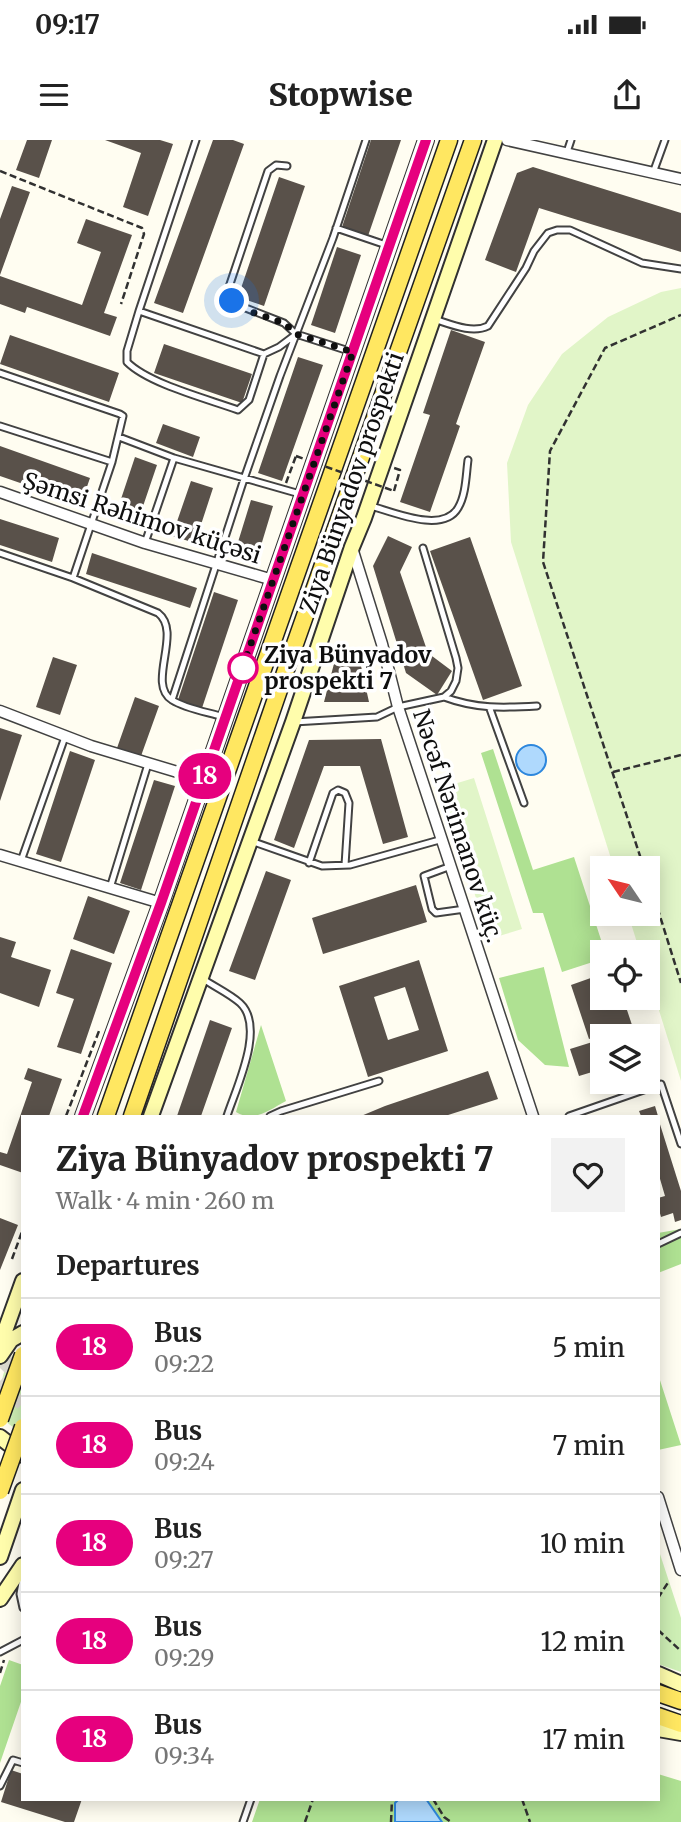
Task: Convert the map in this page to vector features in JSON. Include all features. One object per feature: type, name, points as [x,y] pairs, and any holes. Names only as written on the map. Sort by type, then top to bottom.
[{"type":"main road","name":"Ziya Bünyadov prospekti","points":[[83,1115],[161,903],[426,140]]},
{"type":"main road","name":"Ziya Bünyadov prospekti","points":[[106,1115],[449,140]]},
{"type":"main road","name":"Ziya Bünyadov prospekti","points":[[132,1115],[473,140]]},
{"type":"main road","name":"Ziya Bünyadov prospekti","points":[[151,1115],[293,722],[495,140]]},
{"type":"main road","points":[[0,1345],[4,1319],[21,1285]]},
{"type":"main road","points":[[4,1319],[21,1326]]},
{"type":"main road","points":[[0,1356],[11,1340],[21,1334]]},
{"type":"main road","points":[[0,1419],[21,1361]]},
{"type":"main road","points":[[0,1492],[21,1433]]},
{"type":"main road","points":[[0,1434],[21,1442]]},
{"type":"main road","points":[[0,1434],[21,1453]]},
{"type":"main road","points":[[0,1557],[21,1496]]},
{"type":"main road","points":[[0,1598],[21,1568]]},
{"type":"main road","points":[[660,1675],[681,1684]]},
{"type":"main road","points":[[660,1694],[681,1701]]},
{"type":"main road","points":[[660,1717],[681,1724]]},
{"type":"main road","points":[[660,1728],[681,1733]]},
{"type":"street","points":[[507,140],[681,179]]},
{"type":"street","name":"Şəmsi Rəhimov küçəsi","points":[[0,492],[145,543],[273,580]]},
{"type":"street","name":"Nəcəf Nərimanov küç.","points":[[352,547],[382,643],[398,707],[533,1115]]},
{"type":"street","points":[[0,712],[65,737],[204,780]]},
{"type":"street","points":[[0,855],[161,903]]},
{"type":"street","points":[[660,1503],[681,1570]]},
{"type":"lane","points":[[196,140],[139,312],[127,351],[127,362],[135,370],[238,410],[249,400],[264,354]]},
{"type":"lane","points":[[172,701],[244,479],[366,140]]},
{"type":"lane","points":[[567,152],[571,140]]},
{"type":"lane","points":[[653,173],[665,140]]},
{"type":"lane","points":[[287,166],[276,165],[268,171],[229,293],[232,301],[238,305],[284,323],[296,334],[353,352]]},
{"type":"lane","points":[[336,228],[389,246]]},
{"type":"lane","points":[[434,319],[469,329],[483,329],[488,326],[534,251],[548,233],[557,230],[570,230],[642,263],[681,269]]},
{"type":"lane","points":[[139,312],[264,354],[296,334]]},
{"type":"lane","points":[[0,373],[123,416],[112,462],[73,578]]},
{"type":"lane","points":[[0,426],[112,462]]},
{"type":"lane","points":[[119,437],[174,458],[304,495]]},
{"type":"lane","points":[[145,543],[174,458]]},
{"type":"lane","points":[[368,505],[423,521],[437,521],[451,516],[458,509],[463,495],[468,460]]},
{"type":"lane","points":[[293,722],[377,717],[398,707],[444,697],[451,691],[458,668],[423,548]]},
{"type":"lane","points":[[0,553],[73,578],[165,618],[167,628],[162,686],[166,695],[172,701],[225,718]]},
{"type":"lane","points":[[444,697],[464,705],[490,709],[537,706]]},
{"type":"lane","points":[[490,709],[523,803]]},
{"type":"lane","points":[[21,861],[65,737]]},
{"type":"lane","points":[[110,888],[148,763]]},
{"type":"lane","points":[[309,863],[333,793],[338,790],[345,793],[349,803],[345,865]]},
{"type":"lane","points":[[250,841],[322,866],[345,865],[443,839]]},
{"type":"lane","points":[[452,866],[424,876],[432,909],[436,913],[465,909]]},
{"type":"lane","points":[[201,978],[241,1004],[250,1018],[252,1037],[227,1115]]},
{"type":"lane","points":[[272,1115],[379,1081]]},
{"type":"lane","points":[[572,1115],[661,1084],[681,1144]]},
{"type":"lane","points":[[660,1243],[681,1233]]},
{"type":"lane","points":[[0,1652],[21,1641]]},
{"type":"lane","points":[[0,1786],[9,1763],[13,1760],[21,1762]]},
{"type":"lane","points":[[243,1822],[250,1801]]},
{"type":"path","points":[[0,171],[142,228],[144,234],[121,304]]},
{"type":"path","points":[[640,856],[542,562],[550,451],[605,348],[681,316]]},
{"type":"path","points":[[287,480],[296,456],[394,491],[400,470]]},
{"type":"path","points":[[613,772],[681,755]]},
{"type":"path","points":[[660,915],[681,980]]},
{"type":"path","points":[[12,1259],[21,1237]]},
{"type":"path","points":[[660,1595],[669,1581]]},
{"type":"path","points":[[660,1632],[681,1651]]},
{"type":"path","points":[[306,1822],[312,1801]]},
{"type":"path","points":[[391,1822],[393,1801]]},
{"type":"path","points":[[434,1801],[443,1818],[451,1822]]},
{"type":"path","points":[[523,1801],[530,1822]]},
{"type":"green space","points":[[681,288],[681,1081],[659,1010],[660,940],[636,940],[632,926],[660,926],[660,856],[610,856],[511,542],[507,463],[528,405],[562,354],[608,317],[661,292]]},
{"type":"green space","points":[[493,749],[533,870],[574,857],[590,906],[590,926],[597,926],[601,940],[590,940],[590,963],[562,972],[543,913],[533,913],[481,753]]},
{"type":"green space","points":[[474,778],[522,929],[489,939],[441,788]]},
{"type":"green space","points":[[544,967],[569,1067],[545,1065],[518,1040],[499,978]]},
{"type":"green space","points":[[261,1025],[286,1101],[258,1115],[236,1112]]},
{"type":"green space","points":[[681,1229],[681,1264],[660,1272],[660,1233]]},
{"type":"green space","points":[[21,1347],[21,1428],[14,1428],[0,1417],[3,1376],[15,1352]]},
{"type":"green space","points":[[660,1380],[681,1445],[660,1450]]},
{"type":"green space","points":[[660,1554],[681,1618],[681,1672],[660,1665]]},
{"type":"green space","points":[[9,1660],[21,1664],[21,1702],[0,1763],[0,1686]]},
{"type":"green space","points":[[660,1775],[681,1781],[681,1822],[252,1822],[259,1801],[660,1801]]},
{"type":"water","points":[[531,745],[541,750],[546,760],[541,770],[531,775],[521,770],[516,760],[521,750]]},
{"type":"water","points":[[427,1801],[442,1822],[395,1822],[395,1803]]},
{"type":"building","points":[[27,140],[52,140],[39,178],[16,170]]},
{"type":"building","points":[[105,140],[160,140],[173,144],[148,216],[123,207],[141,153]]},
{"type":"building","points":[[213,140],[233,140],[244,144],[183,313],[154,303]]},
{"type":"building","points":[[371,140],[401,140],[368,236],[342,227]]},
{"type":"building","points":[[533,167],[681,213],[681,252],[539,208],[516,272],[485,260],[517,173]]},
{"type":"building","points":[[279,177],[305,186],[264,306],[238,297]]},
{"type":"building","points":[[12,186],[30,192],[0,275],[0,219]]},
{"type":"building","points":[[86,219],[132,235],[104,313],[117,317],[110,336],[27,307],[25,313],[0,304],[0,276],[82,305],[101,252],[77,243]]},
{"type":"building","points":[[337,247],[361,255],[335,333],[311,325]]},
{"type":"building","points":[[451,330],[485,342],[456,424],[460,426],[430,512],[400,502],[430,415],[423,413]]},
{"type":"building","points":[[10,335],[119,373],[109,402],[0,364]]},
{"type":"building","points":[[164,344],[252,374],[242,403],[154,373]]},
{"type":"building","points":[[298,357],[323,365],[282,481],[258,473]]},
{"type":"building","points":[[163,424],[200,437],[193,457],[156,443]]},
{"type":"building","points":[[0,446],[90,478],[81,504],[0,476]]},
{"type":"building","points":[[135,457],[157,465],[138,521],[116,514]]},
{"type":"building","points":[[191,481],[213,488],[195,543],[172,536]]},
{"type":"building","points":[[251,500],[273,506],[256,562],[234,555]]},
{"type":"building","points":[[0,519],[59,538],[52,562],[0,545]]},
{"type":"building","points":[[388,536],[412,547],[400,572],[428,653],[452,671],[437,695],[406,673],[373,566]]},
{"type":"building","points":[[470,537],[522,686],[483,700],[430,551]]},
{"type":"building","points":[[92,553],[197,588],[190,608],[86,574]]},
{"type":"building","points":[[214,592],[238,600],[202,708],[178,700]]},
{"type":"building","points":[[345,649],[359,657],[369,702],[324,702],[336,656]]},
{"type":"building","points":[[53,657],[77,665],[60,715],[36,707]]},
{"type":"building","points":[[135,697],[159,706],[141,756],[117,748]]},
{"type":"building","points":[[0,728],[22,735],[0,801]]},
{"type":"building","points":[[381,739],[408,837],[383,844],[360,766],[324,766],[294,848],[274,840],[309,740]]},
{"type":"building","points":[[70,751],[95,760],[61,862],[36,854]]},
{"type":"building","points":[[154,780],[175,786],[141,890],[120,883]]},
{"type":"building","points":[[266,871],[291,880],[255,980],[229,971]]},
{"type":"building","points":[[416,885],[427,922],[323,954],[312,918]]},
{"type":"building","points":[[88,896],[130,911],[114,954],[73,939]]},
{"type":"building","points":[[0,937],[16,942],[11,957],[51,970],[39,1007],[0,993]]},
{"type":"building","points":[[71,949],[112,963],[81,1054],[57,1047],[74,999],[56,993]]},
{"type":"building","points":[[419,960],[448,1051],[368,1077],[339,986]],"holes":[[[405,987],[419,1030],[388,1040],[374,997]]]},
{"type":"building","points":[[590,978],[590,1010],[627,1010],[632,1024],[590,1024],[589,1039],[571,985]]},
{"type":"building","points":[[210,1020],[232,1028],[201,1115],[177,1115]]},
{"type":"building","points":[[590,1043],[590,1073],[579,1076],[570,1049]]},
{"type":"building","points":[[28,1068],[62,1079],[49,1115],[21,1115],[21,1172],[0,1165],[0,1152],[7,1154],[32,1082],[24,1079]]},
{"type":"building","points":[[488,1071],[498,1099],[448,1115],[363,1115]]},
{"type":"building","points":[[655,1106],[658,1115],[641,1115],[639,1111]]},
{"type":"building","points":[[660,1124],[681,1191],[681,1220],[675,1222],[673,1213],[661,1217],[660,1197],[665,1196],[660,1179]]},
{"type":"building","points":[[0,1218],[18,1225],[0,1270]]},
{"type":"building","points":[[11,1770],[21,1773],[21,1801],[81,1801],[74,1822],[65,1822],[1,1802]]},
{"type":"tunnel","points":[[0,1357],[21,1377]]},
{"type":"tunnel","points":[[0,1381],[21,1401]]},
{"type":"bus line","name":"18","points":[[83,1115],[161,903],[426,140]]},
{"type":"place","name":"Ziya Bünyadov prospekti 7","points":[[243,668]]},
{"type":"route","points":[[232,301],[243,309],[284,323],[296,334],[353,352],[241,672],[243,668]]}]
